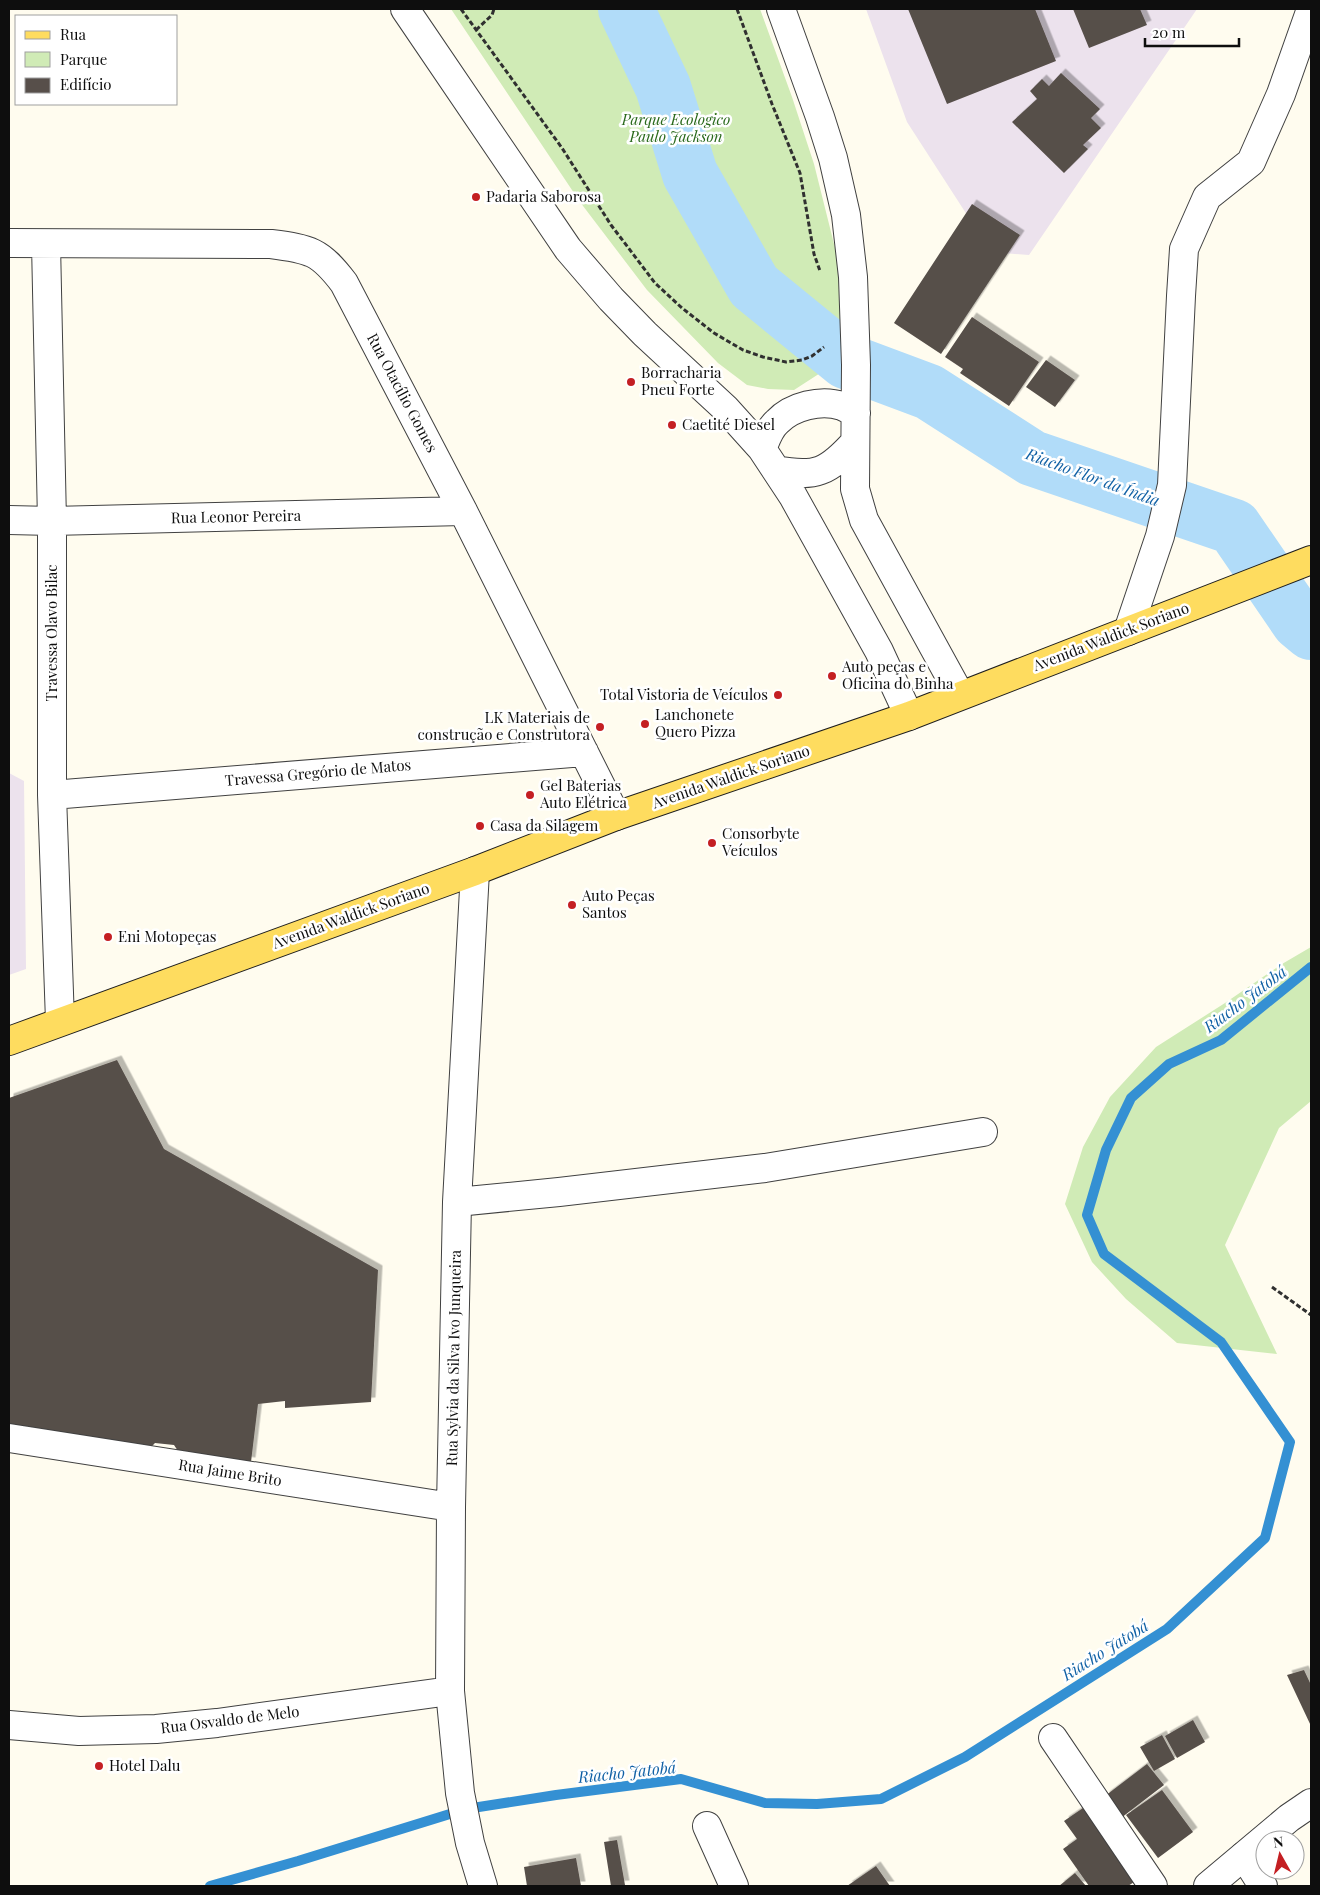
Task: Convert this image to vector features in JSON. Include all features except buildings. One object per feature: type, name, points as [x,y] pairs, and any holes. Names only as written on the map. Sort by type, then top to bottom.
[{"type":"main road","name":"Avenida Waldick Soriano","points":[[9,1041],[474,871],[616,816],[909,716],[1311,560]]},
{"type":"street","points":[[405,9],[568,250],[610,299],[726,410],[769,459],[794,496],[879,651],[909,716]]},
{"type":"street","points":[[780,9],[823,125],[833,158],[846,215],[853,277],[856,413],[855,489],[864,520],[960,695]]},
{"type":"street","points":[[1128,631],[1160,536],[1172,485],[1184,249],[1207,197],[1251,162],[1281,94],[1311,9]]},
{"type":"street","name":"Rua Otacílio Gomes","points":[[9,243],[271,244],[301,248],[318,254],[331,265],[344,283],[464,511],[616,816]]},
{"type":"street","name":"Travessa Olavo Bilac","points":[[46,244],[52,521],[52,795],[60,1021]]},
{"type":"street","points":[[769,459],[768,435],[776,422],[796,409],[814,404],[829,404],[842,406],[856,413]]},
{"type":"street","points":[[769,459],[809,474],[838,461],[855,442]]},
{"type":"street","name":"Rua Leonor Pereira","points":[[9,520],[52,521],[464,511]]},
{"type":"street","name":"Travessa Gregório de Matos","points":[[52,795],[584,752]]},
{"type":"street","name":"Rua Sylvia da Silva Ivo Junqueira","points":[[474,871],[457,1202],[451,1507],[450,1691],[460,1793],[470,1844],[483,1886]]},
{"type":"street","points":[[457,1202],[765,1168],[983,1132]]},
{"type":"street","name":"Rua Jaime Brito","points":[[9,1438],[451,1507]]},
{"type":"street","name":"Rua Osvaldo de Melo","points":[[9,1725],[79,1731],[156,1729],[217,1723],[450,1691]]},
{"type":"street","points":[[1053,1738],[1153,1886]]},
{"type":"street","points":[[1208,1886],[1289,1818],[1311,1803]]},
{"type":"street","points":[[707,1826],[734,1886]]},
{"type":"street","points":[[1244,1856],[1263,1886]]},
{"type":"path","points":[[461,9],[562,148],[611,226],[655,283],[682,308],[714,333],[743,350],[786,362],[802,360],[822,349]]},
{"type":"path","points":[[476,30],[492,15],[494,9]]},
{"type":"path","points":[[737,9],[800,173],[814,254],[820,272]]},
{"type":"path","points":[[1272,1287],[1311,1315]]},
{"type":"shaded area","points":[[866,9],[1197,9],[1029,255],[991,252],[907,122]]},
{"type":"shaded area","points":[[9,773],[24,781],[26,969],[9,975]]},
{"type":"green space","name":"Parque Ecologico Paulo Jackson","points":[[451,9],[760,9],[814,164],[837,256],[847,323],[840,348],[828,368],[794,390],[768,389],[747,385],[718,363],[647,290],[580,202]]},
{"type":"green space","points":[[1311,947],[1311,1101],[1279,1128],[1225,1245],[1277,1354],[1177,1343],[1126,1299],[1092,1262],[1065,1204],[1083,1147],[1110,1097],[1156,1047]]},
{"type":"waterway","name":"Riacho Flor da Índia","points":[[626,9],[663,87],[690,174],[754,286],[846,361],[929,392],[1032,458],[1234,527],[1299,622],[1311,632]]},
{"type":"waterway","name":"Riacho Jatobá","points":[[210,1886],[466,1809],[556,1795],[681,1779],[765,1803],[817,1804],[881,1799],[965,1757],[1167,1629],[1265,1538],[1290,1442],[1221,1342],[1104,1254],[1087,1215],[1106,1150],[1131,1098],[1169,1064],[1221,1040],[1311,967]]},
{"type":"place","name":"Padaria Saborosa","points":[[476,197]]},
{"type":"place","name":"Borracharia Pneu Forte","points":[[631,382]]},
{"type":"place","name":"Caetité Diesel","points":[[672,425]]},
{"type":"place","name":"Auto peças e Oficina do Binha","points":[[832,676]]},
{"type":"place","name":"Total Vistoria de Veículos","points":[[778,695]]},
{"type":"place","name":"Lanchonete Quero Pizza","points":[[645,724]]},
{"type":"place","name":"LK Materiais de construção e Construtora","points":[[600,727]]},
{"type":"place","name":"Gel Baterias Auto Elétrica","points":[[530,795]]},
{"type":"place","name":"Casa da Silagem","points":[[480,826]]},
{"type":"place","name":"Consorbyte Veículos","points":[[712,843]]},
{"type":"place","name":"Auto Peças Santos","points":[[572,905]]},
{"type":"place","name":"Eni Motopeças","points":[[108,937]]},
{"type":"place","name":"Hotel Dalu","points":[[99,1766]]}]
